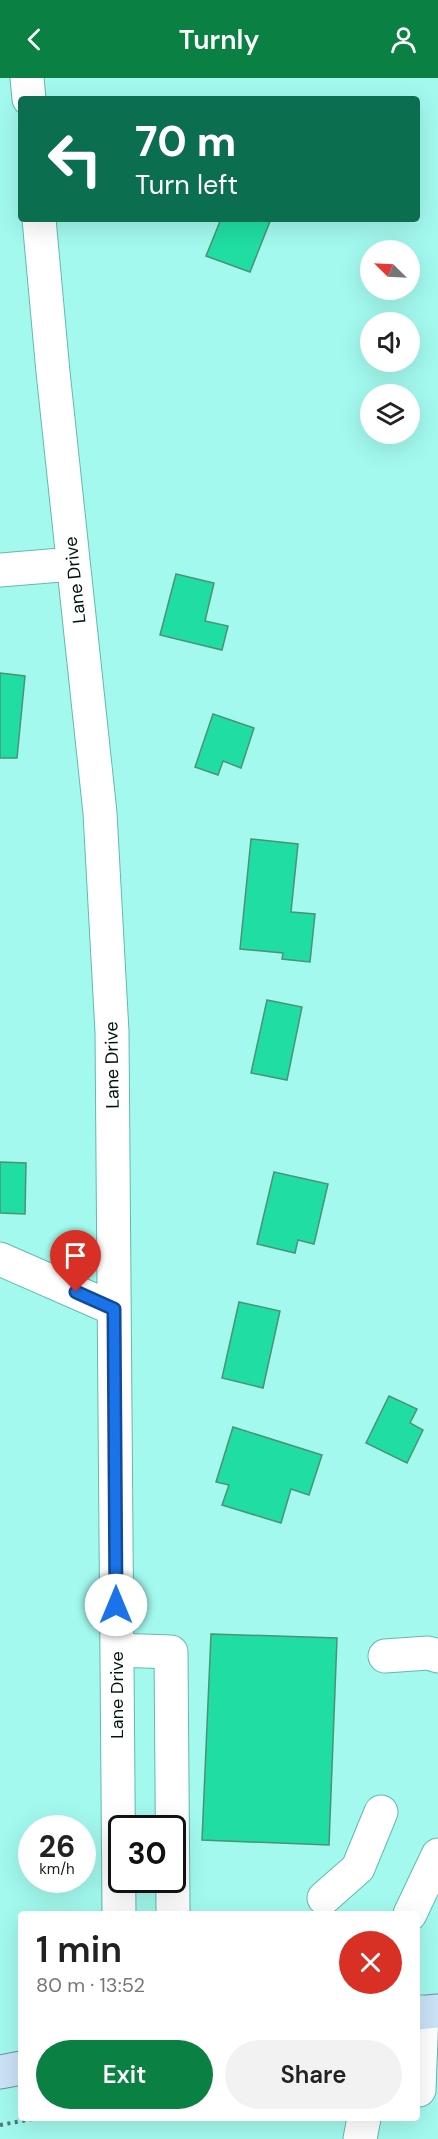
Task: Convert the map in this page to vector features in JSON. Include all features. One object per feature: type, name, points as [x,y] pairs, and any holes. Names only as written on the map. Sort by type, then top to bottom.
[{"type":"main road","points":[[0,2072],[18,2069]]},
{"type":"street","points":[[27,78],[29,96]]},
{"type":"street","name":"Lane Drive","points":[[39,222],[102,845],[112,1032],[118,1911]]},
{"type":"street","points":[[0,570],[73,564]]},
{"type":"street","points":[[0,1259],[114,1309]]},
{"type":"street","points":[[117,1650],[171,1652],[173,1910]]},
{"type":"street","points":[[385,1656],[428,1653],[438,1656]]},
{"type":"street","points":[[324,1898],[358,1868],[381,1812]]},
{"type":"street","points":[[411,1911],[438,1855]]},
{"type":"street","points":[[420,2070],[426,2012]]},
{"type":"street","points":[[360,2139],[363,2121]]},
{"type":"path","points":[[0,2125],[22,2121]]},
{"type":"building","points":[[220,222],[270,222],[250,272],[206,256]]},
{"type":"building","points":[[176,574],[214,583],[205,621],[228,626],[222,650],[160,635]]},
{"type":"building","points":[[0,673],[25,676],[17,758],[0,758]]},
{"type":"building","points":[[213,714],[254,728],[241,768],[223,761],[218,775],[195,767]]},
{"type":"building","points":[[251,839],[298,844],[291,912],[315,914],[310,962],[282,959],[283,953],[240,949]]},
{"type":"building","points":[[267,1000],[302,1007],[287,1080],[251,1073]]},
{"type":"building","points":[[0,1162],[26,1163],[25,1214],[0,1213]]},
{"type":"building","points":[[274,1172],[328,1184],[314,1244],[298,1240],[295,1253],[257,1244]]},
{"type":"building","points":[[239,1302],[280,1311],[263,1388],[222,1378]]},
{"type":"building","points":[[389,1396],[417,1409],[410,1423],[423,1430],[407,1463],[366,1443]]},
{"type":"building","points":[[233,1427],[322,1455],[309,1495],[291,1489],[281,1523],[222,1505],[229,1485],[216,1482]]},
{"type":"building","points":[[211,1634],[337,1638],[329,1845],[202,1840]]},
{"type":"route","points":[[76,1292],[114,1309],[116,1605]]}]
